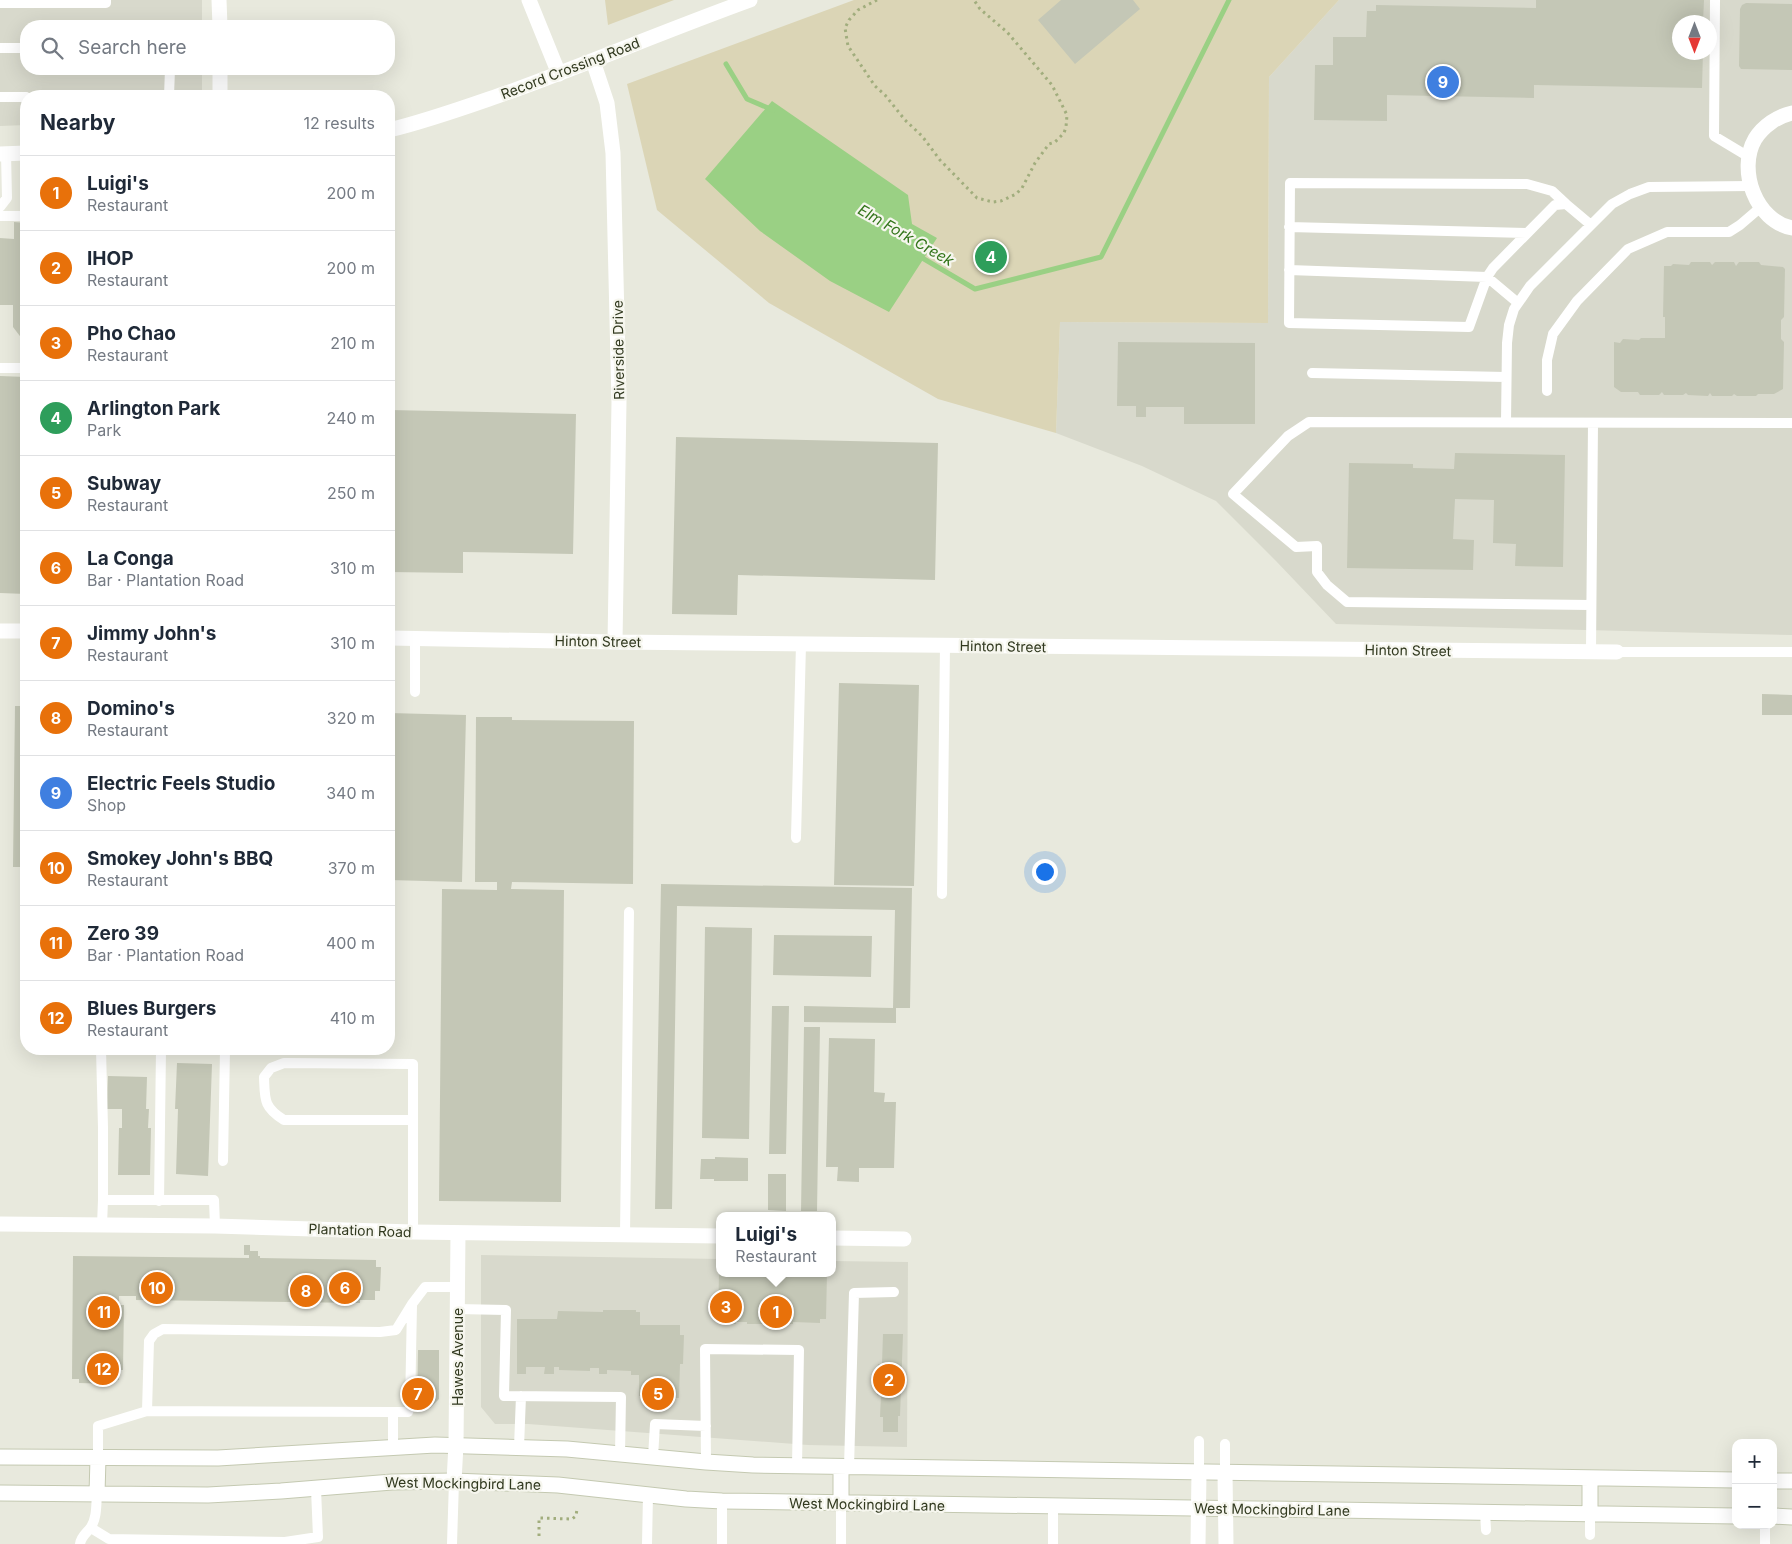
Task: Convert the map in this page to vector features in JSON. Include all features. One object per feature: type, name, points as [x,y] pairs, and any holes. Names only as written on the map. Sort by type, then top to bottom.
[{"type":"street","points":[[220,0],[220,20]]},
{"type":"street","points":[[529,0],[559,74]]},
{"type":"street","name":"Record Crossing Road","points":[[395,128],[448,114],[559,74],[750,0]]},
{"type":"street","name":"Riverside Drive","points":[[593,61],[607,103],[613,153],[619,402],[616,642]]},
{"type":"street","points":[[220,75],[220,90]]},
{"type":"street","points":[[1792,112],[1781,116],[1768,125],[1755,140],[1750,157],[1751,186],[1761,207],[1771,217],[1792,228]]},
{"type":"street","points":[[3,154],[20,153]]},
{"type":"street","points":[[0,631],[20,631]]},
{"type":"street","name":"Hinton Street","points":[[395,638],[1617,652]]},
{"type":"street","name":"Plantation Road","points":[[0,1224],[214,1226],[458,1233],[716,1236]]},
{"type":"street","name":"Hawes Avenue","points":[[454,1481],[458,1233]]},
{"type":"street","points":[[836,1238],[908,1238]]},
{"type":"street","points":[[0,1457],[218,1458],[393,1446],[456,1445],[567,1449],[706,1462],[797,1466],[1732,1480]]},
{"type":"street","points":[[97,1494],[98,1458]]},
{"type":"street","points":[[841,1504],[845,1467]]},
{"type":"street","points":[[1198,1544],[1199,1472]]},
{"type":"street","points":[[1226,1473],[1226,1544]]},
{"type":"street","points":[[1590,1478],[1590,1514]]},
{"type":"street","name":"West Mockingbird Lane","points":[[0,1494],[208,1495],[316,1489],[392,1482],[454,1481],[558,1485],[722,1502],[1732,1516]]},
{"type":"street","points":[[1777,1481],[1792,1481]]},
{"type":"street","points":[[1777,1516],[1792,1517]]},
{"type":"lane","points":[[0,3],[106,3],[106,0]]},
{"type":"lane","points":[[1715,0],[1714,136],[1750,157]]},
{"type":"lane","points":[[0,48],[20,48]]},
{"type":"lane","points":[[169,90],[170,75]]},
{"type":"lane","points":[[0,96],[20,96]]},
{"type":"lane","points":[[0,207],[7,198],[3,154]]},
{"type":"lane","points":[[1566,204],[1555,205],[1493,268],[1487,277],[1470,327],[1288,323],[1290,183],[1527,184],[1552,191],[1591,225]]},
{"type":"lane","points":[[1506,422],[1509,325],[1518,303],[1530,286],[1612,204],[1630,194],[1649,188],[1751,186]]},
{"type":"lane","points":[[1547,391],[1547,360],[1553,334],[1577,301],[1628,249],[1667,232],[1729,232],[1761,207]]},
{"type":"lane","points":[[0,216],[20,216]]},
{"type":"lane","points":[[1290,227],[1527,233]]},
{"type":"lane","points":[[1289,270],[1487,277],[1518,303]]},
{"type":"lane","points":[[0,368],[20,368]]},
{"type":"lane","points":[[1312,373],[1506,377]]},
{"type":"lane","points":[[1591,605],[1347,602],[1327,585],[1317,572],[1317,546],[1296,547],[1233,494],[1288,436],[1309,422],[1792,423]]},
{"type":"lane","points":[[1591,652],[1593,423]]},
{"type":"lane","points":[[415,638],[415,692]]},
{"type":"lane","points":[[796,838],[801,644]]},
{"type":"lane","points":[[942,894],[945,645]]},
{"type":"lane","points":[[1617,652],[1792,652]]},
{"type":"lane","points":[[625,1235],[629,912]]},
{"type":"lane","points":[[101,1055],[104,1128],[102,1225]]},
{"type":"lane","points":[[159,1201],[161,1055]]},
{"type":"lane","points":[[223,1161],[226,1055]]},
{"type":"lane","points":[[412,1120],[284,1120],[272,1113],[265,1100],[264,1077],[272,1068],[284,1063],[413,1064],[413,1232]]},
{"type":"lane","points":[[103,1200],[214,1200],[214,1226]]},
{"type":"lane","points":[[147,1410],[149,1341],[154,1334],[163,1329],[380,1332],[396,1330],[425,1287],[458,1287]]},
{"type":"lane","points":[[845,1467],[854,1293],[894,1292]]},
{"type":"lane","points":[[98,1458],[98,1426],[147,1410],[408,1412],[410,1407],[412,1304]]},
{"type":"lane","points":[[457,1310],[506,1310],[504,1396],[621,1398],[620,1454]]},
{"type":"lane","points":[[706,1462],[705,1349],[799,1350],[797,1466]]},
{"type":"lane","points":[[519,1447],[520,1396]]},
{"type":"lane","points":[[393,1412],[393,1446]]},
{"type":"lane","points":[[653,1457],[655,1424],[706,1426]]},
{"type":"lane","points":[[1199,1472],[1200,1441]]},
{"type":"lane","points":[[1225,1444],[1226,1473]]},
{"type":"lane","points":[[452,1544],[454,1481]]},
{"type":"lane","points":[[91,1528],[109,1539],[285,1542],[318,1537],[316,1489]]},
{"type":"lane","points":[[80,1544],[81,1539],[91,1528],[96,1517],[97,1494]]},
{"type":"lane","points":[[647,1544],[648,1495]]},
{"type":"lane","points":[[722,1502],[722,1544]]},
{"type":"lane","points":[[841,1504],[842,1544]]},
{"type":"lane","points":[[1053,1507],[1053,1544]]},
{"type":"lane","points":[[1485,1512],[1486,1530]]},
{"type":"lane","points":[[1590,1514],[1590,1535]]},
{"type":"lane","points":[[1765,1529],[1765,1544]]},
{"type":"path","points":[[876,0],[858,10],[849,20],[845,28],[848,46],[875,86],[885,94],[905,120],[922,136],[940,160],[977,198],[985,201],[1001,201],[1009,198],[1022,188],[1036,163],[1050,144],[1055,142],[1064,133],[1067,115],[1052,85],[1007,32],[980,9],[974,0]]},
{"type":"path","points":[[539,1536],[539,1518],[572,1519],[576,1516],[578,1509]]},
{"type":"shaded area","points":[[0,0],[202,0],[202,20],[20,20],[20,75],[202,75],[202,90],[20,90],[20,125],[0,126]]},
{"type":"shaded area","points":[[605,0],[674,0],[608,25]]},
{"type":"shaded area","points":[[854,0],[1339,0],[1269,77],[1268,323],[1060,322],[1056,433],[938,399],[769,303],[657,210],[627,84]]},
{"type":"shaded area","points":[[1339,0],[1792,0],[1792,635],[1336,624],[1216,501],[1142,466],[1056,433],[1060,322],[1268,323],[1269,77]]},
{"type":"shaded area","points":[[481,1255],[716,1259],[716,1277],[836,1277],[836,1261],[908,1262],[907,1447],[808,1445],[528,1424],[495,1424],[481,1407]]},
{"type":"water","points":[[772,101],[908,195],[912,224],[937,238],[889,312],[830,281],[760,231],[705,179]]},
{"type":"building","points":[[1061,0],[1133,0],[1140,9],[1075,64],[1038,20]]},
{"type":"building","points":[[1536,0],[1704,0],[1703,15],[1672,15],[1672,60],[1703,60],[1702,88],[1534,85],[1534,98],[1387,95],[1387,121],[1314,120],[1315,65],[1333,65],[1333,37],[1366,37],[1367,11],[1376,11],[1376,5],[1536,8]]},
{"type":"building","points":[[1746,3],[1792,4],[1792,70],[1741,69],[1739,66],[1740,9]]},
{"type":"building","points":[[14,222],[20,222],[20,336],[13,327],[13,305],[0,305],[0,238],[14,239]]},
{"type":"building","points":[[1691,262],[1710,262],[1712,265],[1715,262],[1734,262],[1736,266],[1739,262],[1759,262],[1761,265],[1783,267],[1785,269],[1784,317],[1781,320],[1781,339],[1784,342],[1783,389],[1774,394],[1758,394],[1756,396],[1737,396],[1734,394],[1732,396],[1712,396],[1710,393],[1708,396],[1688,395],[1686,393],[1683,395],[1664,395],[1662,392],[1659,395],[1640,395],[1638,392],[1621,392],[1614,387],[1614,342],[1620,343],[1623,339],[1665,338],[1665,317],[1663,317],[1664,266],[1671,266],[1673,264],[1689,265]]},
{"type":"building","points":[[1118,342],[1255,343],[1255,424],[1184,424],[1184,407],[1146,407],[1146,417],[1136,417],[1136,406],[1117,406]]},
{"type":"building","points":[[0,376],[20,377],[20,594],[0,593]]},
{"type":"building","points":[[395,410],[576,414],[573,554],[463,552],[463,573],[395,572]]},
{"type":"building","points":[[676,437],[938,443],[935,580],[738,575],[737,615],[672,614]]},
{"type":"building","points":[[1455,453],[1565,455],[1563,567],[1515,566],[1516,544],[1493,543],[1494,500],[1455,499],[1453,539],[1474,540],[1473,570],[1347,568],[1349,463],[1413,464],[1413,468],[1454,469]]},
{"type":"building","points":[[839,683],[919,685],[914,886],[834,885]]},
{"type":"building","points":[[1762,694],[1792,695],[1792,715],[1762,715]]},
{"type":"building","points":[[15,706],[20,706],[20,867],[13,867]]},
{"type":"building","points":[[395,713],[466,715],[462,882],[395,880]]},
{"type":"building","points":[[476,717],[512,717],[512,720],[634,721],[633,884],[512,882],[511,889],[564,890],[561,1202],[439,1201],[442,889],[497,890],[497,882],[475,882]]},
{"type":"building","points":[[661,884],[912,888],[910,1008],[896,1008],[896,1023],[804,1022],[804,1006],[893,1008],[895,910],[677,906],[672,1209],[655,1209]]},
{"type":"building","points":[[705,927],[752,928],[749,1139],[702,1138]]},
{"type":"building","points":[[774,935],[872,936],[871,977],[773,975]]},
{"type":"building","points":[[772,1006],[789,1006],[786,1154],[769,1154]]},
{"type":"building","points":[[804,1027],[820,1027],[817,1211],[801,1211]]},
{"type":"building","points":[[829,1038],[875,1039],[874,1092],[885,1093],[884,1102],[896,1102],[894,1168],[859,1168],[859,1182],[837,1181],[838,1167],[826,1167]]},
{"type":"building","points":[[177,1063],[212,1064],[208,1176],[176,1174],[178,1109],[175,1109]]},
{"type":"building","points":[[108,1076],[147,1077],[146,1109],[149,1109],[148,1128],[151,1128],[150,1175],[118,1175],[119,1128],[122,1128],[122,1109],[107,1109]]},
{"type":"building","points":[[715,1157],[748,1158],[748,1181],[700,1179],[701,1159],[715,1159]]},
{"type":"building","points":[[768,1174],[786,1174],[786,1211],[768,1210]]},
{"type":"building","points":[[244,1245],[250,1245],[250,1251],[258,1251],[260,1258],[376,1260],[376,1267],[381,1267],[380,1291],[375,1291],[375,1300],[360,1300],[360,1303],[136,1300],[136,1296],[119,1296],[119,1305],[124,1305],[123,1370],[119,1370],[119,1380],[111,1380],[111,1384],[79,1383],[79,1379],[72,1379],[73,1256],[249,1258],[249,1255],[244,1255]]},
{"type":"building","points":[[719,1277],[827,1277],[826,1319],[820,1319],[820,1323],[747,1324],[747,1322],[736,1322],[736,1324],[724,1324],[724,1318],[718,1318]]},
{"type":"building","points":[[603,1310],[636,1310],[636,1312],[640,1312],[640,1325],[680,1325],[680,1335],[684,1335],[683,1364],[680,1364],[679,1398],[673,1398],[673,1402],[652,1402],[652,1396],[639,1396],[639,1375],[631,1375],[631,1371],[607,1370],[607,1374],[599,1374],[599,1368],[590,1368],[590,1371],[559,1370],[559,1367],[554,1367],[554,1374],[544,1374],[545,1367],[526,1367],[526,1374],[517,1374],[517,1319],[557,1319],[558,1311],[603,1312]]},
{"type":"building","points":[[883,1334],[903,1334],[898,1432],[883,1432],[883,1417],[880,1417],[881,1396],[877,1395],[878,1364],[882,1364]]},
{"type":"building","points":[[418,1350],[439,1350],[439,1399],[430,1408],[417,1408]]},
{"type":"waterway","name":"Elm Fork Creek","points":[[919,256],[975,289],[1101,257],[1229,0]]},
{"type":"waterway","name":"Elm Fork Creek","points":[[726,64],[747,99],[773,110]]},
{"type":"place","name":"Electric Feels Studio","points":[[1443,82]]},
{"type":"place","name":"Arlington Park","points":[[991,257]]},
{"type":"place","name":"Smokey John's BBQ","points":[[157,1288]]},
{"type":"place","name":"La Conga","points":[[345,1288]]},
{"type":"place","name":"Domino's","points":[[306,1291]]},
{"type":"place","name":"Pho Chao","points":[[726,1307]]},
{"type":"place","name":"Zero 39","points":[[104,1312]]},
{"type":"place","name":"Luigi's","points":[[776,1312]]},
{"type":"place","name":"Blues Burgers","points":[[103,1369]]},
{"type":"place","name":"IHOP","points":[[889,1380]]},
{"type":"place","name":"Jimmy John's","points":[[418,1394]]},
{"type":"place","name":"Subway","points":[[658,1394]]}]
